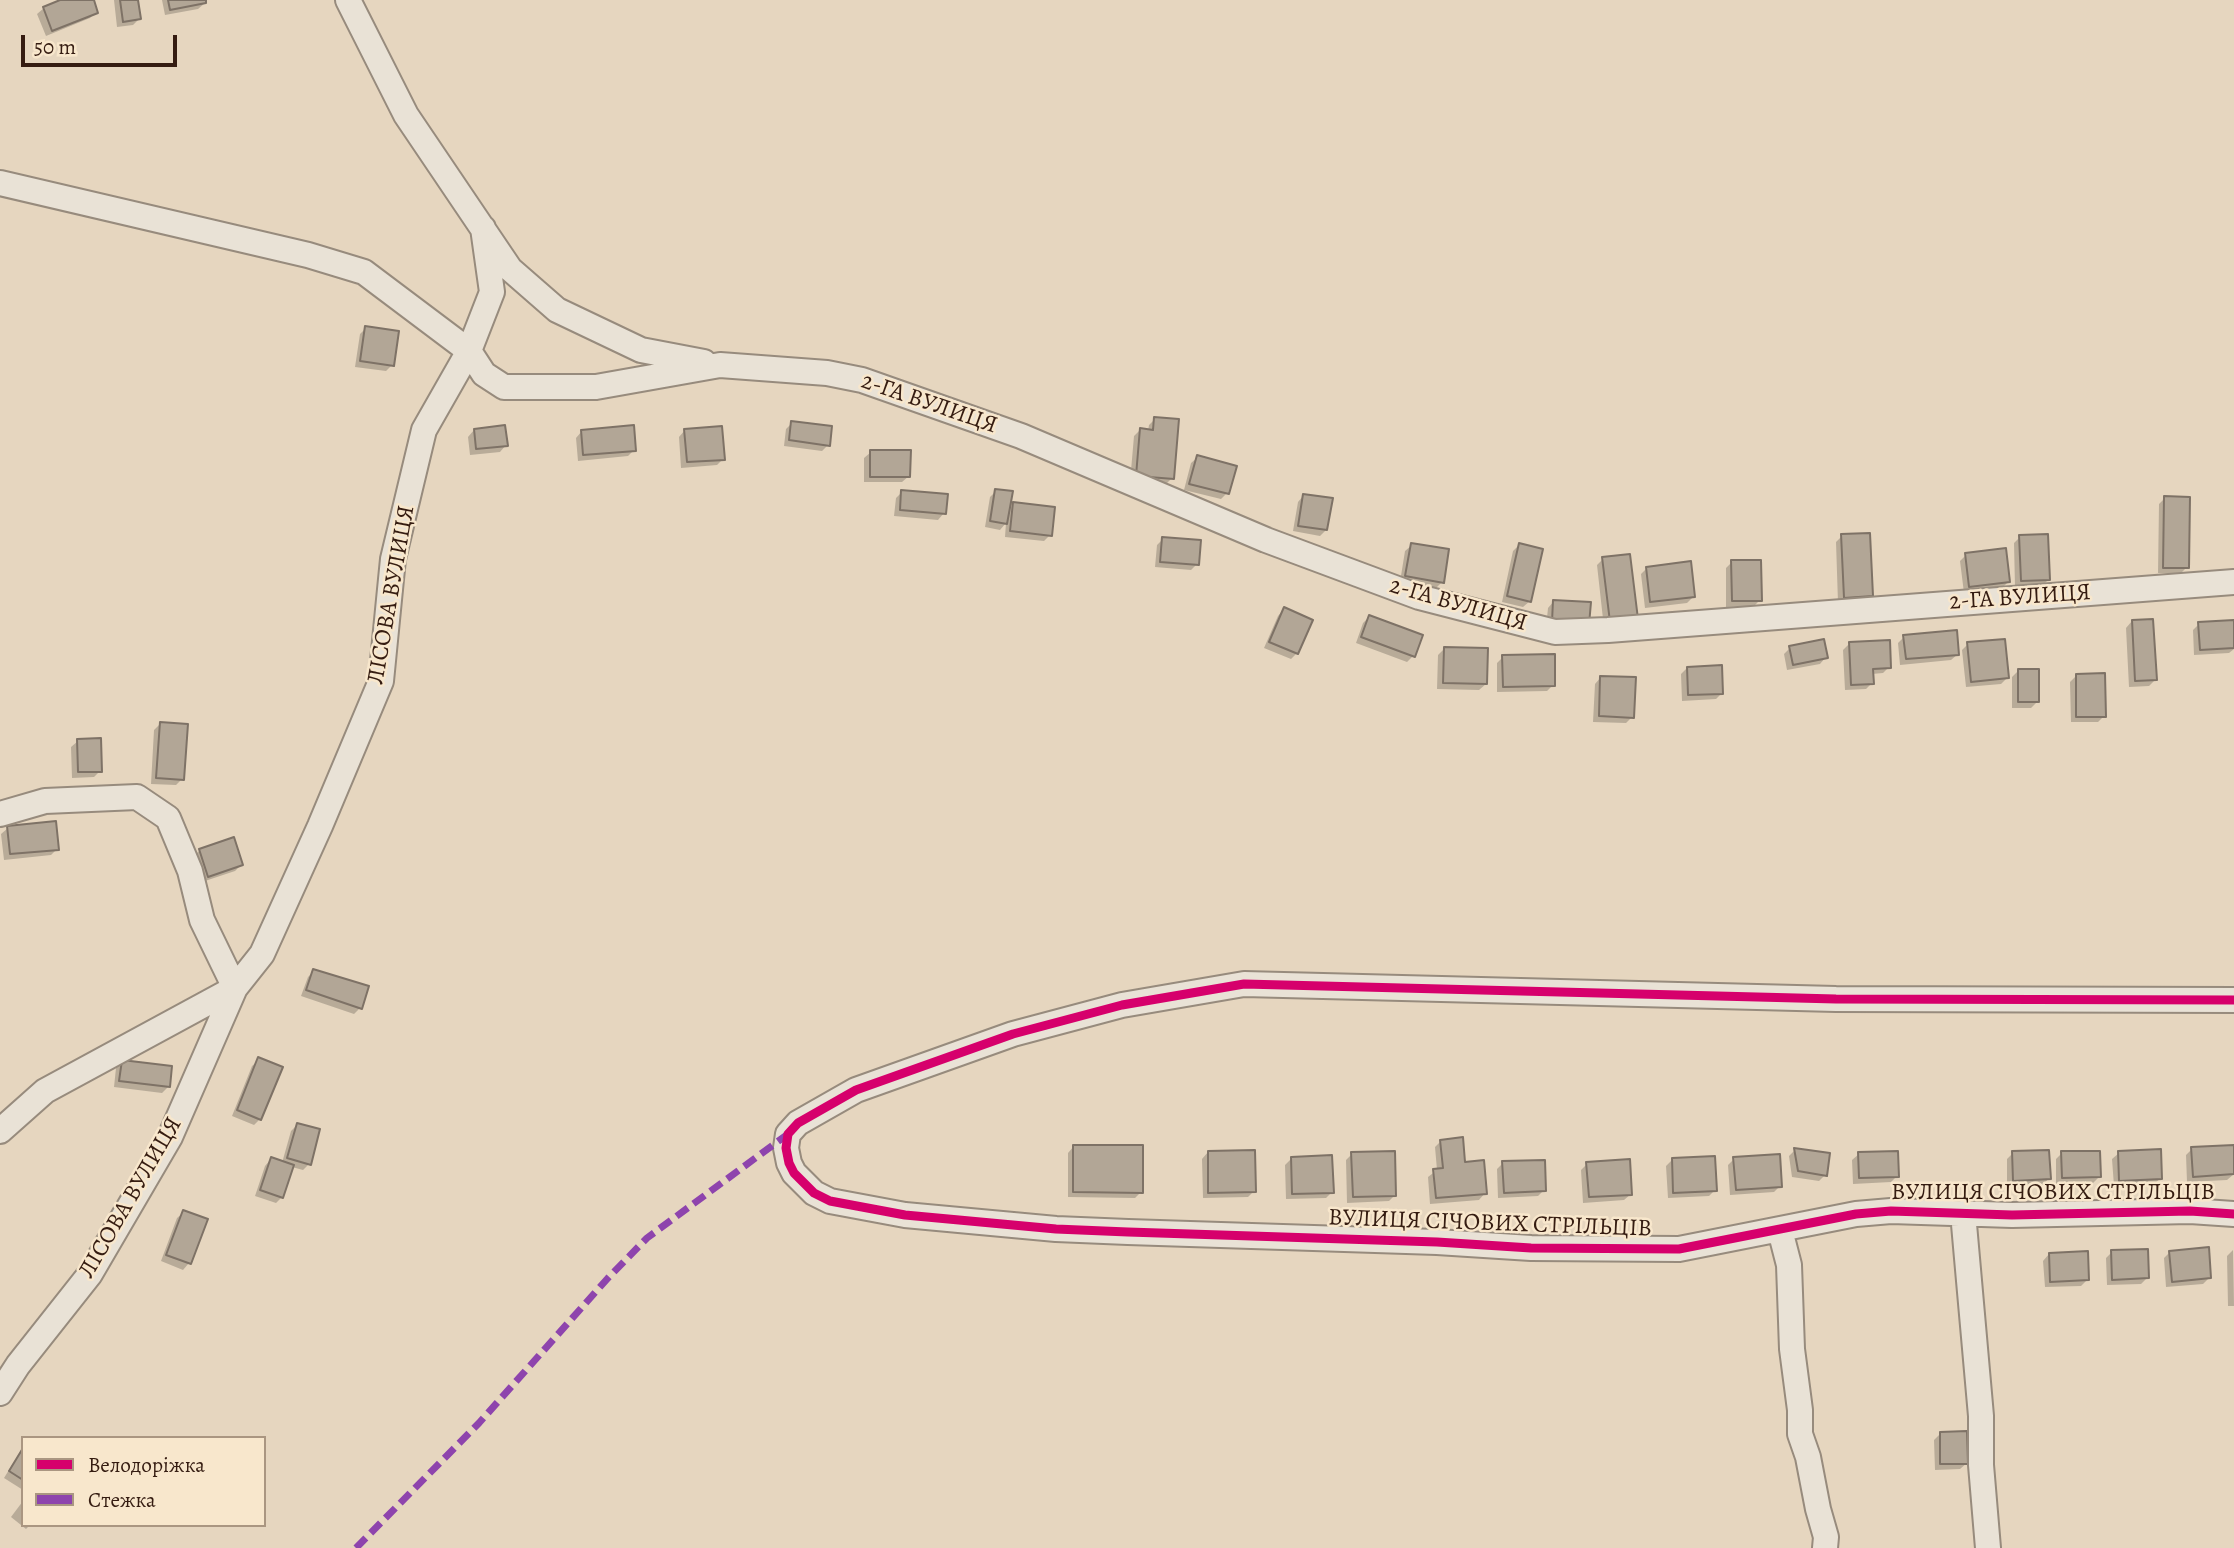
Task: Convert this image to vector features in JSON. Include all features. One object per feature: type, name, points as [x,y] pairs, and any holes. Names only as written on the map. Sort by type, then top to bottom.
[{"type":"street","name":"ЛІСОВА ВУЛИЦЯ","points":[[0,1393],[18,1365],[90,1274],[170,1137],[236,988],[262,954],[320,826],[381,681],[393,559],[424,430],[469,351],[492,292],[483,228],[406,115],[348,0]]},
{"type":"street","points":[[0,183],[308,255],[364,271],[469,351]]},
{"type":"street","name":"2-ГА ВУЛИЦЯ","points":[[483,228],[510,269],[556,310],[641,351],[720,365],[827,373],[862,380],[1021,436],[1266,540],[1419,597],[1555,632],[2234,582]]},
{"type":"street","name":"2-ГА ВУЛИЦЯ","points":[[469,351],[484,374],[504,387],[596,387],[720,365]]},
{"type":"street","points":[[0,814],[45,801],[137,797],[168,818],[190,871],[202,920],[236,988]]},
{"type":"street","name":"ВУЛИЦЯ СІЧОВИХ СТРІЛЬЦІВ","points":[[2234,1000],[1836,999],[1244,984],[1122,1005],[1013,1034],[856,1090],[798,1123],[788,1134],[786,1148],[794,1173],[814,1193],[830,1200],[867,1209],[951,1220],[1128,1232],[1437,1242],[1531,1248],[1679,1249],[1856,1214],[1891,1211],[2012,1215],[2190,1211],[2234,1214]]},
{"type":"street","name":"ЛІСОВА ВУЛИЦЯ","points":[[0,1131],[46,1091],[236,988]]},
{"type":"street","name":"ВУЛИЦЯ СІЧОВИХ СТРІЛЬЦІВ","points":[[1964,1213],[1981,1416],[1981,1465],[1988,1548]]},
{"type":"street","points":[[1780,1230],[1790,1265],[1792,1349],[1800,1410],[1800,1434],[1808,1457],[1826,1537],[1825,1548]]},
{"type":"building","points":[[60,0],[94,0],[98,13],[52,31],[43,7]]},
{"type":"building","points":[[120,0],[138,0],[141,19],[123,22]]},
{"type":"building","points":[[168,0],[206,0],[206,3],[170,10]]},
{"type":"building","points":[[365,326],[399,331],[394,366],[360,361]]},
{"type":"building","points":[[1154,417],[1179,419],[1174,479],[1136,476],[1140,428],[1153,430]]},
{"type":"building","points":[[791,421],[832,426],[830,446],[789,440]]},
{"type":"building","points":[[505,425],[508,446],[476,449],[474,429]]},
{"type":"building","points":[[634,425],[636,451],[583,455],[581,430]]},
{"type":"building","points":[[722,426],[725,460],[687,462],[684,429]]},
{"type":"building","points":[[870,450],[911,450],[910,477],[870,477]]},
{"type":"building","points":[[1197,455],[1237,466],[1229,494],[1189,484]]},
{"type":"building","points":[[995,489],[1013,491],[1007,524],[990,521]]},
{"type":"building","points":[[901,490],[948,494],[946,514],[900,510]]},
{"type":"building","points":[[1303,494],[1333,498],[1327,530],[1298,526]]},
{"type":"building","points":[[2164,496],[2190,497],[2189,568],[2163,568]]},
{"type":"building","points":[[1013,502],[1055,507],[1052,536],[1010,531]]},
{"type":"building","points":[[1870,533],[1873,596],[1844,598],[1841,534]]},
{"type":"building","points":[[2048,534],[2050,580],[2021,581],[2019,535]]},
{"type":"building","points":[[1162,537],[1201,540],[1199,565],[1160,562]]},
{"type":"building","points":[[1411,543],[1449,549],[1444,583],[1405,576]]},
{"type":"building","points":[[1519,543],[1543,549],[1531,602],[1507,596]]},
{"type":"building","points":[[2006,548],[2010,582],[1969,587],[1965,553]]},
{"type":"building","points":[[1630,554],[1638,619],[1610,622],[1602,557]]},
{"type":"building","points":[[1731,560],[1761,560],[1762,601],[1732,601]]},
{"type":"building","points":[[1691,561],[1695,597],[1650,602],[1646,567]]},
{"type":"building","points":[[1553,600],[1591,602],[1589,625],[1552,622]]},
{"type":"building","points":[[1284,607],[1313,620],[1298,654],[1269,642]]},
{"type":"building","points":[[1369,615],[1423,635],[1415,657],[1361,637]]},
{"type":"building","points":[[2153,619],[2157,680],[2135,681],[2132,620]]},
{"type":"building","points":[[2234,620],[2234,648],[2200,650],[2198,622]]},
{"type":"building","points":[[1957,630],[1959,655],[1906,659],[1903,635]]},
{"type":"building","points":[[1824,639],[1828,658],[1793,665],[1789,646]]},
{"type":"building","points":[[2005,639],[2009,678],[1971,682],[1967,642]]},
{"type":"building","points":[[1890,640],[1891,668],[1873,669],[1874,684],[1851,685],[1849,642]]},
{"type":"building","points":[[1444,647],[1488,648],[1487,684],[1443,683]]},
{"type":"building","points":[[1555,654],[1555,686],[1503,687],[1502,655]]},
{"type":"building","points":[[1722,665],[1723,694],[1688,695],[1687,667]]},
{"type":"building","points":[[2018,669],[2039,669],[2039,702],[2018,702]]},
{"type":"building","points":[[2105,673],[2106,717],[2076,717],[2076,674]]},
{"type":"building","points":[[1600,676],[1636,677],[1634,718],[1599,716]]},
{"type":"building","points":[[160,722],[188,724],[184,780],[156,778]]},
{"type":"building","points":[[101,738],[102,772],[78,772],[77,739]]},
{"type":"building","points":[[56,821],[59,850],[10,854],[7,826]]},
{"type":"building","points":[[234,837],[243,865],[208,877],[199,849]]},
{"type":"building","points":[[313,969],[369,986],[362,1009],[306,990]]},
{"type":"building","points":[[258,1057],[283,1067],[261,1120],[237,1110]]},
{"type":"building","points":[[122,1060],[172,1066],[170,1087],[119,1081]]},
{"type":"building","points":[[297,1123],[320,1129],[311,1165],[287,1158]]},
{"type":"building","points":[[1463,1137],[1465,1162],[1484,1160],[1487,1194],[1436,1198],[1433,1169],[1443,1168],[1440,1140]]},
{"type":"building","points":[[1073,1145],[1143,1145],[1143,1193],[1073,1192]]},
{"type":"building","points":[[2234,1145],[2234,1174],[2193,1177],[2191,1147]]},
{"type":"building","points":[[1794,1148],[1830,1153],[1827,1176],[1798,1171]]},
{"type":"building","points":[[2161,1149],[2162,1179],[2119,1181],[2118,1151]]},
{"type":"building","points":[[1255,1150],[1256,1192],[1208,1193],[1208,1151]]},
{"type":"building","points":[[2049,1150],[2051,1179],[2013,1181],[2012,1151]]},
{"type":"building","points":[[1395,1151],[1396,1196],[1353,1197],[1351,1152]]},
{"type":"building","points":[[1898,1151],[1899,1177],[1859,1178],[1858,1152]]},
{"type":"building","points":[[2061,1151],[2100,1151],[2101,1177],[2062,1178]]},
{"type":"building","points":[[1780,1154],[1782,1187],[1736,1190],[1733,1157]]},
{"type":"building","points":[[1332,1155],[1334,1193],[1292,1194],[1291,1157]]},
{"type":"building","points":[[1715,1156],[1717,1191],[1673,1193],[1672,1158]]},
{"type":"building","points":[[271,1157],[294,1165],[283,1198],[260,1190]]},
{"type":"building","points":[[1630,1159],[1632,1195],[1589,1197],[1586,1162]]},
{"type":"building","points":[[1545,1160],[1546,1191],[1504,1193],[1502,1161]]},
{"type":"building","points":[[183,1210],[208,1219],[191,1264],[166,1255]]},
{"type":"building","points":[[2209,1247],[2211,1278],[2172,1282],[2169,1251]]},
{"type":"building","points":[[2148,1249],[2149,1278],[2112,1280],[2111,1250]]},
{"type":"building","points":[[2088,1251],[2089,1280],[2050,1282],[2049,1253]]},
{"type":"building","points":[[1967,1431],[1968,1464],[1940,1464],[1940,1432]]},
{"type":"building","points":[[21,1451],[21,1479],[9,1471]]},
{"type":"marked path","points":[[356,1548],[479,1423],[647,1238],[788,1134]]},
{"type":"cycle path","points":[[2234,1000],[1836,999],[1244,984],[1122,1005],[1013,1034],[856,1090],[798,1123],[788,1134],[786,1148],[794,1173],[814,1193],[830,1201],[905,1215],[1056,1229],[1437,1242],[1531,1248],[1679,1249],[1856,1214],[1891,1211],[2012,1215],[2190,1211],[2234,1214]]}]
